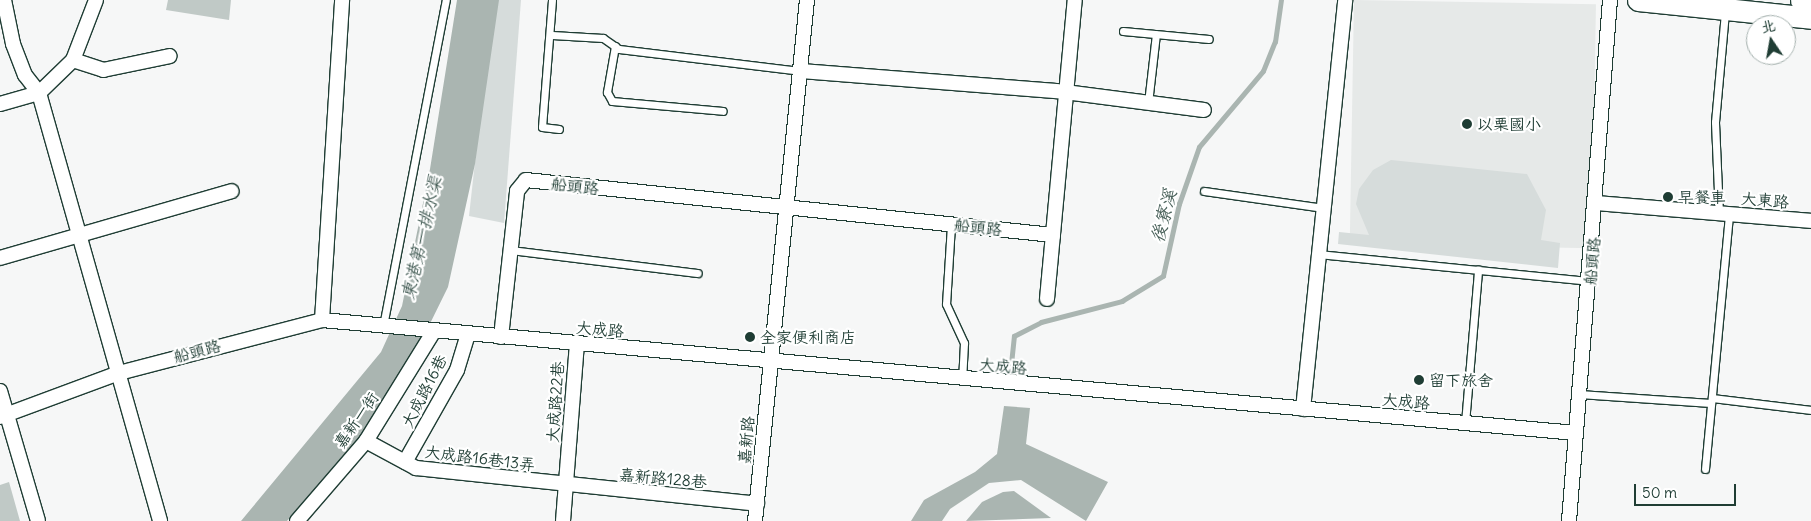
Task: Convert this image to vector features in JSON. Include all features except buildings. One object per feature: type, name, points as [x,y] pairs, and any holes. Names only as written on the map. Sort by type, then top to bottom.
[{"type":"main road","points":[[1638,0],[1725,11],[1811,18]]},
{"type":"main road","points":[[1800,0],[1811,1]]},
{"type":"street","points":[[4,0],[13,44],[25,75],[39,93],[160,521]]},
{"type":"street","points":[[0,104],[39,93],[73,60],[96,0]]},
{"type":"street","points":[[322,320],[342,0]]},
{"type":"street","points":[[770,363],[807,0]]},
{"type":"street","points":[[1047,299],[1075,0]]},
{"type":"street","points":[[1303,410],[1345,0]]},
{"type":"street","name":"船頭路","points":[[1569,521],[1597,204],[1610,0]]},
{"type":"street","points":[[73,60],[103,70],[170,56]]},
{"type":"street","points":[[801,71],[1066,92],[1204,110]]},
{"type":"street","name":"船頭路","points":[[501,337],[517,191],[526,180],[1052,235]]},
{"type":"street","points":[[0,258],[80,233],[232,191]]},
{"type":"street","name":"大東路","points":[[1597,204],[1811,222]]},
{"type":"street","name":"船頭路","points":[[3,416],[119,373],[322,320],[431,331]]},
{"type":"street","name":"大成路","points":[[431,331],[770,363],[1576,433]]},
{"type":"street","name":"嘉新一街","points":[[297,521],[366,441],[431,331]]},
{"type":"street","name":"大成路16巷","points":[[405,462],[458,370],[468,334]]},
{"type":"street","name":"大成路22巷","points":[[563,521],[577,345]]},
{"type":"street","name":"嘉新路","points":[[756,521],[770,363]]},
{"type":"street","points":[[0,391],[3,416],[38,521]]},
{"type":"street","name":"大成路16巷13弄","points":[[366,441],[416,468],[566,486]]},
{"type":"street","name":"嘉新路128巷","points":[[566,486],[757,504]]},
{"type":"lane","points":[[383,326],[446,0]]},
{"type":"lane","points":[[552,0],[552,35],[542,128],[559,129]]},
{"type":"lane","points":[[1705,470],[1724,214],[1715,122],[1725,11]]},
{"type":"lane","points":[[1123,32],[1209,39]]},
{"type":"lane","points":[[1148,103],[1156,34]]},
{"type":"lane","points":[[552,35],[603,38],[615,46],[801,71]]},
{"type":"lane","points":[[615,46],[607,92],[612,101],[723,111]]},
{"type":"lane","points":[[1204,191],[1324,208]]},
{"type":"lane","points":[[951,225],[946,304],[964,344],[962,380]]},
{"type":"lane","points":[[510,250],[698,273]]},
{"type":"lane","points":[[1319,254],[1590,281]]},
{"type":"lane","points":[[1465,423],[1478,270]]},
{"type":"lane","points":[[1579,394],[1711,401],[1811,410]]},
{"type":"shaded area","points":[[493,0],[521,0],[504,223],[469,216]]},
{"type":"shaded area","name":"以栗國小","points":[[1354,0],[1596,4],[1592,248],[1350,244]]},
{"type":"shaded area","points":[[1391,160],[1527,174],[1546,210],[1541,240],[1560,243],[1558,268],[1338,244],[1339,232],[1369,235],[1356,204],[1359,189],[1373,170]]},
{"type":"water","name":"東港第一排水渠","points":[[457,0],[499,0],[475,164],[448,287],[417,350],[359,442],[287,521],[241,521],[381,352],[402,306],[430,169]]},
{"type":"water","points":[[1004,406],[1030,408],[1026,444],[1108,482],[1086,521],[1021,480],[989,483],[950,509],[942,521],[911,521],[924,500],[975,472],[997,454]]},
{"type":"water","points":[[1014,491],[1051,518],[966,521],[982,502],[1003,492]]},
{"type":"waterway","name":"後寮溪","points":[[1011,364],[1014,336],[1041,322],[1122,301],[1163,276],[1179,204],[1199,147],[1263,71],[1275,42],[1281,0]]},
{"type":"place","name":"以栗國小","points":[[1467,124]]},
{"type":"place","name":"早餐車","points":[[1668,197]]},
{"type":"place","name":"全家便利商店","points":[[750,337]]},
{"type":"place","name":"留下旅舍","points":[[1419,380]]}]
